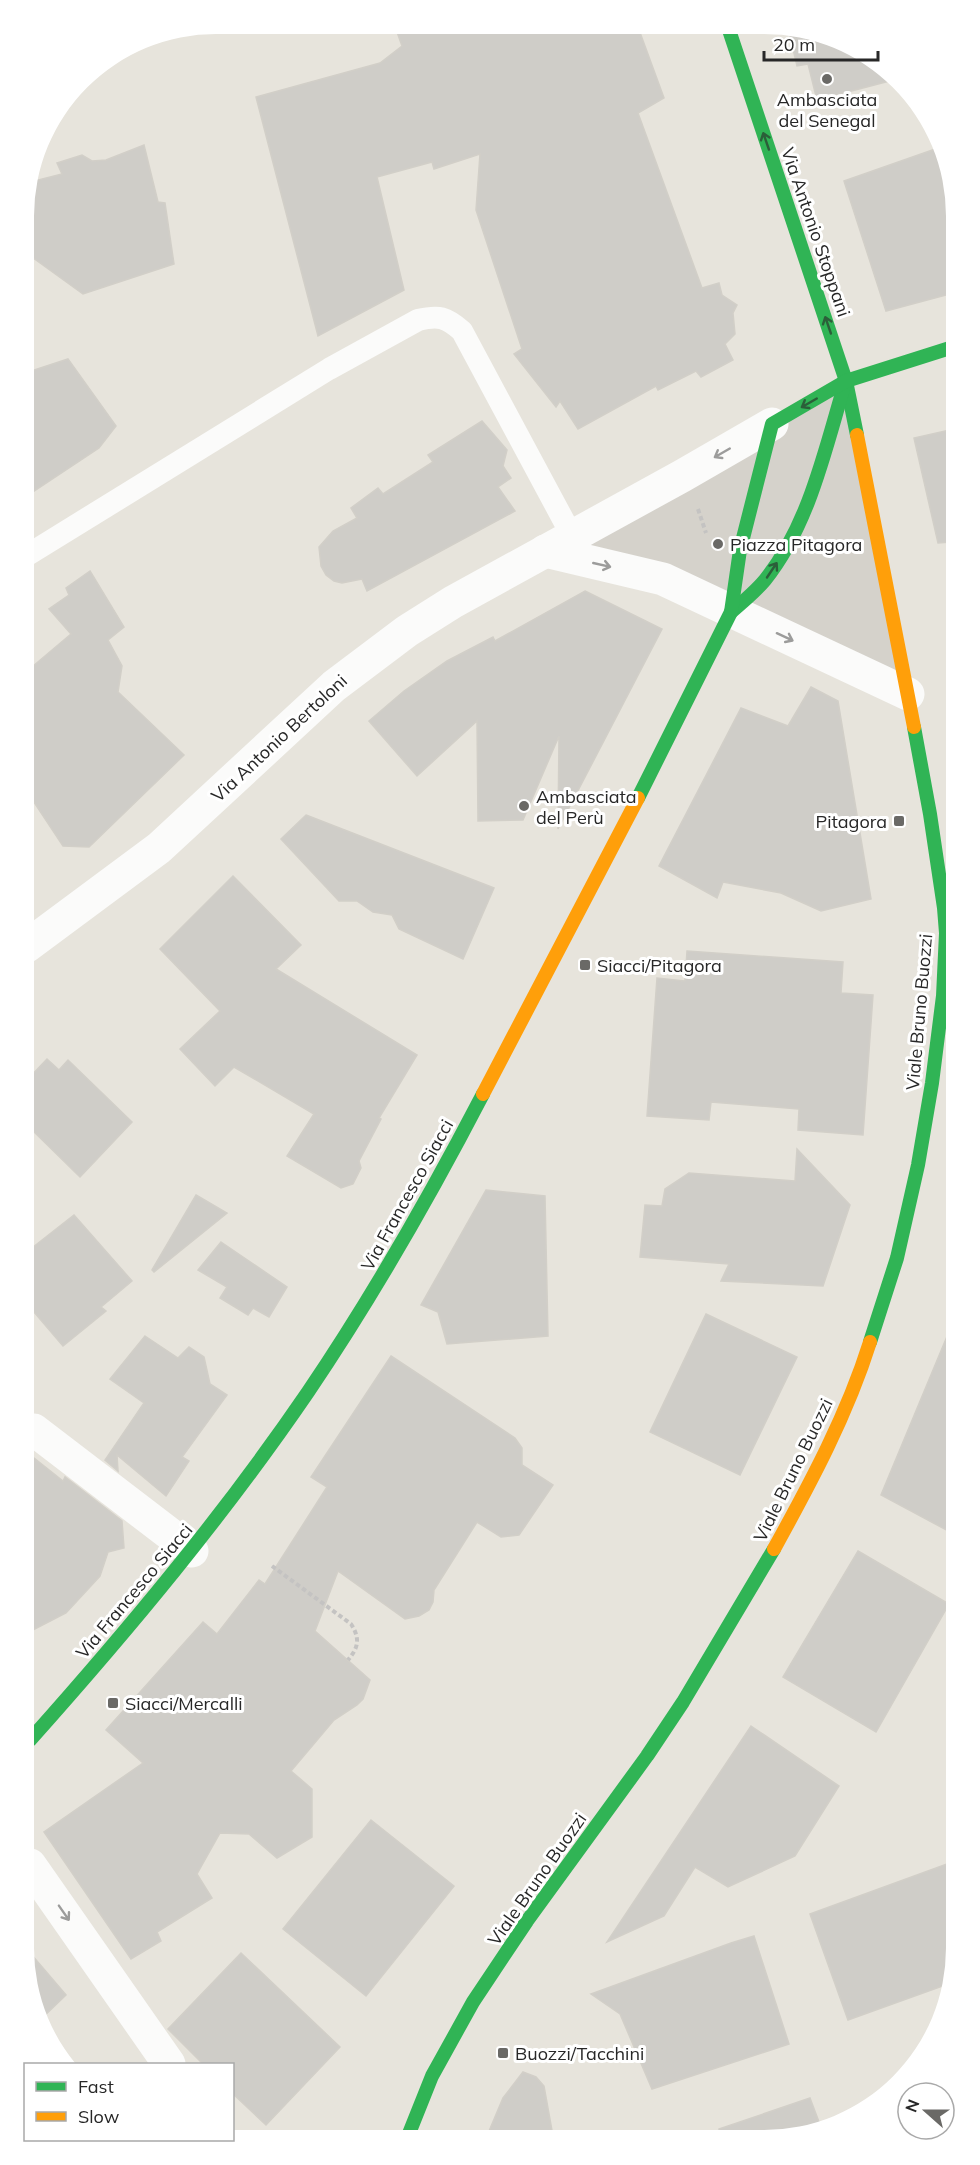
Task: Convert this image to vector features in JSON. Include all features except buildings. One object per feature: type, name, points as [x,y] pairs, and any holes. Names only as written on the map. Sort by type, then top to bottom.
[{"type":"street","name":"Via Antonio Stoppani","points":[[731,35],[846,381]]},
{"type":"street","points":[[559,544],[846,381],[946,349]]},
{"type":"street","points":[[732,612],[764,581],[786,549],[800,521],[846,381]]},
{"type":"street","points":[[846,381],[908,694]]},
{"type":"street","points":[[732,612],[740,550],[772,424]]},
{"type":"street","points":[[559,544],[663,579],[908,694]]},
{"type":"street","name":"Via Antonio Bertoloni","points":[[35,940],[159,848],[334,686],[371,656],[453,602],[559,544]]},
{"type":"street","name":"Via Francesco Siacci","points":[[35,1734],[192,1551],[314,1384],[402,1245],[497,1069],[732,612]]},
{"type":"street","name":"Viale Bruno Buozzi","points":[[908,694],[946,912]]},
{"type":"street","name":"Viale Bruno Buozzi","points":[[410,2130],[432,2076],[473,2002],[527,1921],[647,1756],[683,1702],[760,1575],[819,1468],[868,1349],[903,1233],[918,1165],[932,1083],[946,970]]},
{"type":"street","points":[[35,1431],[192,1551]]},
{"type":"street","points":[[35,1872],[168,2063]]},
{"type":"lane","points":[[35,550],[330,369],[418,320],[433,316],[448,319],[462,331],[559,544]]},
{"type":"path","points":[[697,506],[709,541]]},
{"type":"path","points":[[272,1566],[351,1624],[358,1641],[355,1651],[348,1660]]},
{"type":"shaded area","name":"Piazza Pitagora","points":[[846,381],[908,694],[731,612],[545,551]]},
{"type":"traffic: fast","points":[[731,35],[846,381],[857,435]]},
{"type":"traffic: fast","points":[[638,798],[731,612],[740,550],[772,424],[846,381],[946,349]]},
{"type":"traffic: fast","points":[[731,612],[765,580],[793,535],[814,486],[845,383]]},
{"type":"traffic: fast","points":[[914,727],[930,814],[946,928]]},
{"type":"traffic: fast","points":[[870,1342],[897,1258],[918,1165],[932,1083],[943,996],[946,942]]},
{"type":"traffic: fast","points":[[35,1734],[175,1570],[276,1438],[332,1356],[378,1282],[483,1094]]},
{"type":"traffic: fast","points":[[410,2130],[432,2076],[473,2002],[527,1921],[647,1756],[683,1702],[774,1549]]},
{"type":"traffic: slow","points":[[857,435],[914,727]]},
{"type":"traffic: slow","points":[[483,1094],[638,798]]},
{"type":"traffic: slow","points":[[774,1549],[815,1473],[839,1422],[870,1342]]},
{"type":"place","name":"Ambasciata del Senegal","points":[[827,79]]},
{"type":"place","name":"Piazza Pitagora","points":[[718,544]]},
{"type":"place","name":"Ambasciata del Perù","points":[[524,806]]},
{"type":"place","name":"Pitagora","points":[[899,821]]},
{"type":"place","name":"Siacci/Pitagora","points":[[585,965]]},
{"type":"place","name":"Siacci/Mercalli","points":[[113,1703]]},
{"type":"place","name":"Buozzi/Tacchini","points":[[503,2053]]}]
